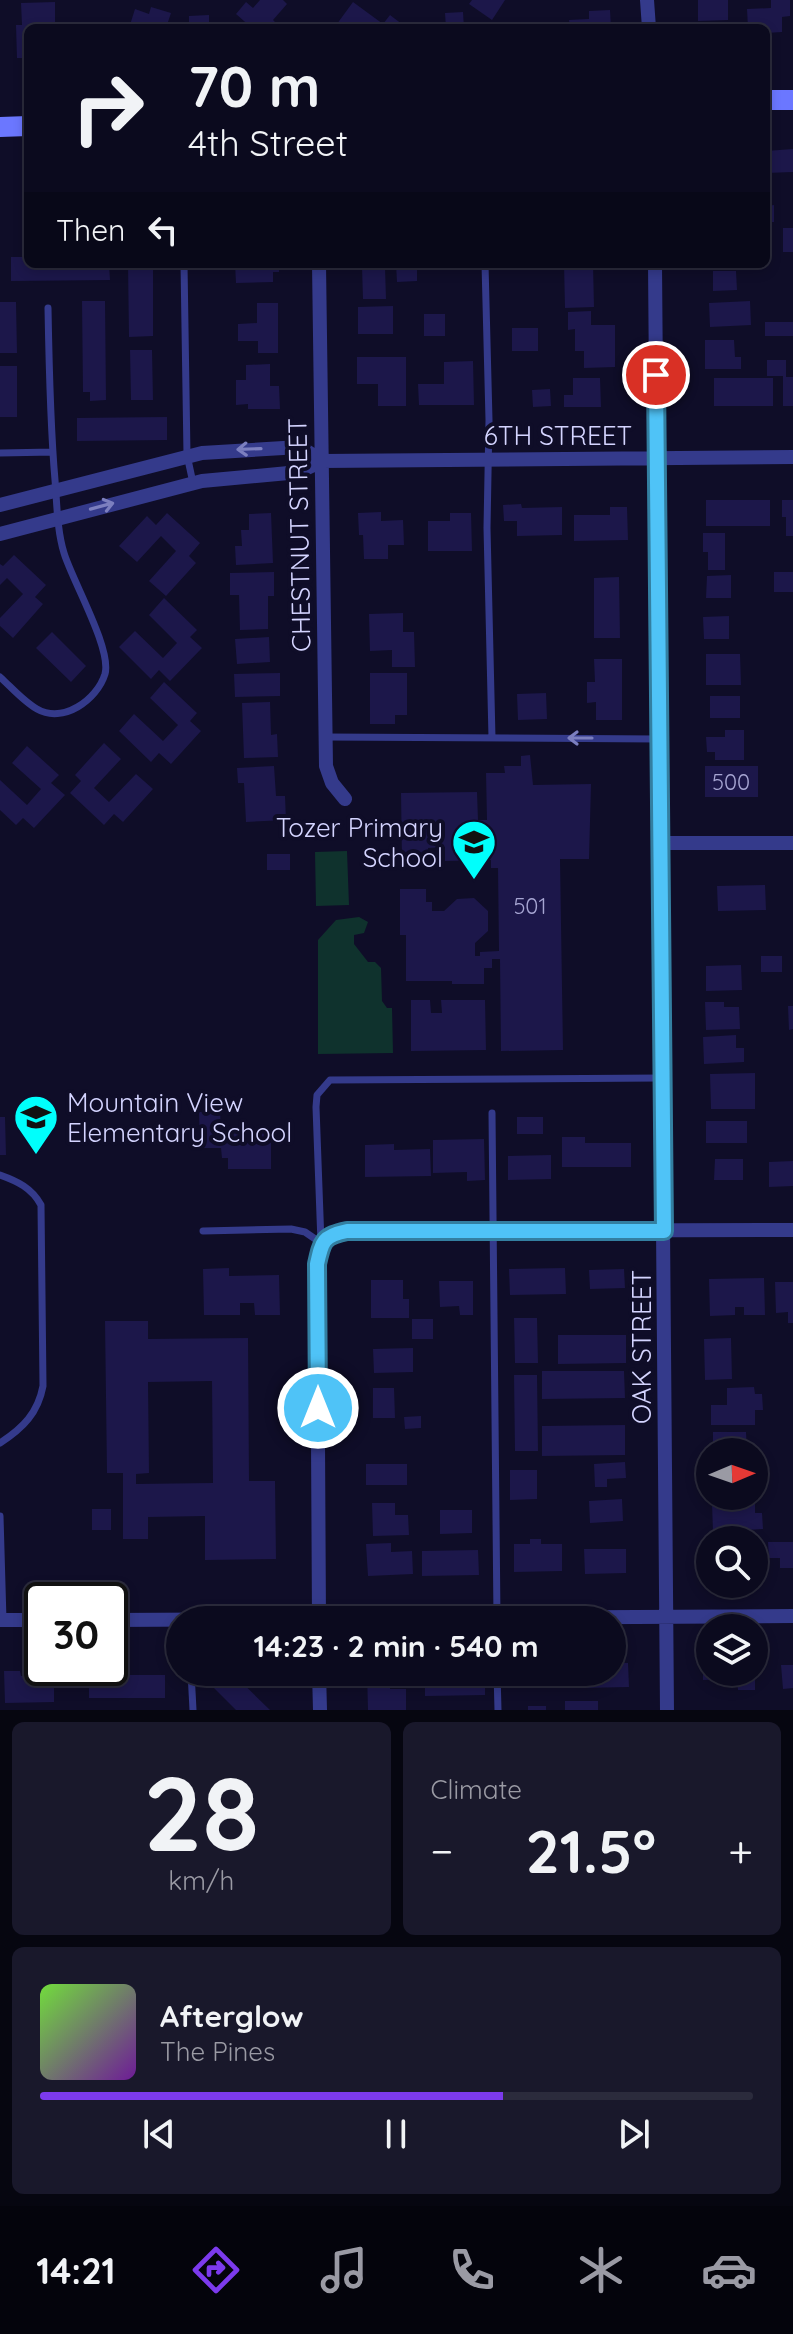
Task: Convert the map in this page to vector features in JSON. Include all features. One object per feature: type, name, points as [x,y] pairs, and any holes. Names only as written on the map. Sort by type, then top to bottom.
[{"type":"street","points":[[647,0],[649,24]]},
{"type":"street","points":[[770,100],[793,100]]},
{"type":"street","points":[[0,127],[24,126]]},
{"type":"street","name":"CHESTNUT STREET","points":[[319,268],[326,766],[332,783],[345,799]]},
{"type":"street","name":"OAK STREET","points":[[655,268],[667,1710]]},
{"type":"street","name":"6TH STREET","points":[[0,505],[187,455],[231,449],[300,447],[322,461]]},
{"type":"street","name":"6TH STREET","points":[[0,534],[193,483],[299,472],[322,461],[793,457]]},
{"type":"street","points":[[661,843],[793,843]]},
{"type":"street","points":[[319,1606],[317,1264],[321,1243],[331,1235],[347,1231],[793,1230]]},
{"type":"street","points":[[626,1617],[793,1616]]},
{"type":"street","points":[[2,1620],[24,1620]]},
{"type":"street","points":[[128,1620],[166,1620]]},
{"type":"street","points":[[319,1686],[320,1710]]},
{"type":"lane","points":[[184,268],[187,455],[193,483]]},
{"type":"lane","points":[[485,268],[492,738]]},
{"type":"lane","points":[[0,677],[37,709],[54,713],[71,711],[83,704],[97,689],[105,674],[100,640],[64,554],[58,518],[48,308]]},
{"type":"lane","points":[[0,453],[53,452]]},
{"type":"lane","points":[[326,737],[658,739]]},
{"type":"lane","points":[[321,1243],[316,1107],[317,1095],[330,1080],[664,1078]]},
{"type":"lane","points":[[492,1113],[497,1606]]},
{"type":"lane","points":[[0,1175],[17,1181],[36,1194],[41,1205],[43,1386],[40,1402],[31,1417],[19,1431],[0,1443]]},
{"type":"lane","points":[[203,1231],[291,1229],[305,1232],[321,1243]]},
{"type":"lane","points":[[0,1516],[2,1620]]},
{"type":"lane","points":[[192,1686],[193,1710]]},
{"type":"lane","points":[[497,1686],[498,1710]]},
{"type":"green space","points":[[347,851],[349,905],[316,906],[315,852]]},
{"type":"green space","points":[[359,917],[368,922],[364,933],[354,935],[354,944],[368,962],[375,962],[381,968],[382,1001],[387,1008],[392,1008],[393,1053],[318,1054],[318,940],[336,920]]},
{"type":"building","points":[[260,0],[283,0],[287,4],[273,20],[277,24],[247,24],[236,14],[246,2],[253,8]]},
{"type":"building","points":[[472,0],[505,0],[492,20],[469,4]]},
{"type":"building","points":[[698,0],[728,0],[728,20],[698,21]]},
{"type":"building","points":[[771,0],[790,0],[790,16],[782,17],[782,32],[770,33],[770,24],[748,24],[747,9],[771,8]]},
{"type":"building","points":[[55,2],[55,24],[24,24],[24,58],[17,58],[16,25],[22,25],[21,3]]},
{"type":"building","points":[[353,2],[383,24],[337,24]]},
{"type":"building","points":[[151,7],[171,13],[167,24],[130,24],[135,9],[149,14]]},
{"type":"building","points":[[610,10],[611,24],[570,24],[569,20],[589,19],[589,11]]},
{"type":"building","points":[[463,12],[464,24],[446,24],[445,13]]},
{"type":"building","points":[[209,15],[209,24],[189,24],[189,16]]},
{"type":"building","points":[[390,15],[402,24],[383,24]]},
{"type":"building","points":[[793,149],[793,172],[770,173],[770,151]]},
{"type":"building","points":[[774,205],[774,222],[770,222],[770,206]]},
{"type":"building","points":[[783,228],[793,228],[793,252],[783,252]]},
{"type":"building","points":[[11,257],[24,257],[24,268],[109,268],[110,280],[11,281]]},
{"type":"building","points":[[128,268],[153,268],[153,336],[129,337]]},
{"type":"building","points":[[235,268],[279,268],[279,272],[273,272],[273,282],[236,283]]},
{"type":"building","points":[[362,268],[385,268],[386,299],[363,299]]},
{"type":"building","points":[[396,268],[417,268],[417,281],[397,282]]},
{"type":"building","points":[[564,268],[593,268],[594,307],[565,308]]},
{"type":"building","points":[[713,271],[736,271],[737,290],[713,291]]},
{"type":"building","points":[[82,301],[105,301],[106,400],[90,401],[90,392],[83,392]]},
{"type":"building","points":[[750,301],[751,325],[710,327],[709,303]]},
{"type":"building","points":[[0,302],[16,302],[17,353],[0,353]]},
{"type":"building","points":[[257,303],[278,303],[278,353],[258,353],[258,341],[238,341],[238,324],[257,323]]},
{"type":"building","points":[[393,306],[393,334],[358,334],[358,307]]},
{"type":"building","points":[[591,311],[591,325],[615,325],[615,367],[584,368],[584,351],[575,351],[575,329],[568,330],[568,312]]},
{"type":"building","points":[[424,314],[445,314],[445,336],[424,336]]},
{"type":"building","points":[[765,322],[793,322],[793,336],[765,336]]},
{"type":"building","points":[[512,328],[538,328],[538,351],[512,351]]},
{"type":"building","points":[[705,340],[734,340],[735,357],[741,357],[741,369],[705,369]]},
{"type":"building","points":[[130,350],[152,350],[153,400],[131,400]]},
{"type":"building","points":[[357,357],[406,357],[406,406],[378,406],[378,384],[357,384]]},
{"type":"building","points":[[767,360],[786,360],[786,377],[793,377],[793,406],[783,406],[783,376],[767,376]]},
{"type":"building","points":[[473,361],[474,405],[419,405],[418,384],[444,384],[444,362]]},
{"type":"building","points":[[270,364],[270,386],[279,386],[280,409],[248,409],[248,404],[236,405],[236,380],[246,380],[246,365]]},
{"type":"building","points":[[0,366],[17,366],[17,417],[0,417]]},
{"type":"building","points":[[573,378],[600,378],[601,407],[564,407],[564,395],[573,395]]},
{"type":"building","points":[[714,378],[773,378],[773,406],[714,406]]},
{"type":"building","points":[[550,389],[551,406],[533,407],[532,390]]},
{"type":"building","points":[[167,417],[167,440],[77,441],[77,418]]},
{"type":"building","points":[[706,500],[770,500],[770,526],[706,526]]},
{"type":"building","points":[[782,500],[793,500],[793,536],[786,536]]},
{"type":"building","points":[[521,504],[522,508],[562,507],[562,535],[517,536],[517,521],[504,521],[503,505]]},
{"type":"building","points":[[610,507],[627,507],[628,540],[574,541],[574,515],[610,515]]},
{"type":"building","points":[[381,512],[381,521],[403,520],[404,545],[388,545],[388,559],[364,559],[358,513]]},
{"type":"building","points":[[167,513],[200,543],[189,556],[196,563],[166,596],[149,581],[176,551],[161,536],[137,562],[119,546],[147,516],[156,525]]},
{"type":"building","points":[[271,513],[273,563],[236,565],[235,546],[242,546],[241,530],[249,530],[249,514]]},
{"type":"building","points":[[450,513],[471,513],[472,551],[428,551],[428,521],[450,521]]},
{"type":"building","points":[[703,533],[725,533],[725,570],[708,570],[708,552],[703,552]]},
{"type":"building","points":[[14,555],[46,585],[35,597],[43,604],[13,638],[0,626],[0,618],[23,594],[7,578],[0,585],[0,564],[3,566]]},
{"type":"building","points":[[274,572],[274,596],[268,596],[268,629],[240,630],[239,595],[230,595],[230,573]]},
{"type":"building","points":[[774,572],[793,572],[793,592],[774,592]]},
{"type":"building","points":[[731,575],[731,598],[706,598],[707,576]]},
{"type":"building","points":[[619,577],[620,638],[594,638],[594,578]]},
{"type":"building","points":[[164,598],[197,630],[190,637],[202,648],[170,681],[159,670],[151,679],[119,647],[135,631],[163,658],[177,643],[149,615]]},
{"type":"building","points":[[403,613],[403,632],[414,632],[415,667],[392,667],[392,650],[370,651],[369,614]]},
{"type":"building","points":[[729,616],[729,639],[704,639],[703,617]]},
{"type":"building","points":[[52,632],[86,666],[71,682],[36,648]]},
{"type":"building","points":[[269,637],[270,662],[237,664],[235,639]]},
{"type":"building","points":[[706,654],[740,654],[741,685],[706,685]]},
{"type":"building","points":[[594,659],[622,659],[622,720],[596,720],[596,702],[587,703],[587,682],[595,682]]},
{"type":"building","points":[[280,673],[280,696],[235,697],[234,674]]},
{"type":"building","points":[[370,673],[407,673],[407,715],[395,715],[395,724],[370,724]]},
{"type":"building","points":[[164,682],[197,713],[190,721],[201,731],[171,764],[159,753],[151,762],[119,731],[134,714],[163,741],[178,725],[150,698]]},
{"type":"building","points":[[546,693],[547,719],[518,720],[517,694]]},
{"type":"building","points":[[710,696],[740,696],[740,718],[710,718]]},
{"type":"building","points":[[270,702],[271,735],[277,734],[278,757],[244,758],[242,703]]},
{"type":"building","points":[[725,730],[744,730],[744,760],[715,760],[715,752],[707,752],[706,737],[725,737]]},
{"type":"building","points":[[104,743],[121,759],[94,788],[109,802],[136,774],[153,789],[123,822],[114,814],[104,825],[70,793],[81,781],[75,775]]},
{"type":"building","points":[[27,746],[59,775],[51,783],[65,795],[34,828],[23,818],[16,825],[0,810],[0,780],[27,805],[41,789],[12,763]]},
{"type":"building","points":[[530,755],[533,785],[591,784],[589,859],[560,859],[563,1050],[501,1051],[500,959],[492,959],[492,968],[484,968],[484,984],[406,981],[406,935],[400,935],[400,889],[426,889],[426,902],[432,902],[432,911],[444,911],[457,899],[474,898],[488,911],[488,931],[475,943],[475,956],[480,956],[480,952],[499,951],[498,868],[491,868],[491,860],[445,861],[445,847],[428,848],[428,859],[402,860],[401,793],[477,792],[478,820],[487,820],[486,773],[505,773],[504,766],[521,766],[521,756]]},
{"type":"building","points":[[274,766],[276,796],[285,796],[286,820],[246,822],[244,783],[238,783],[237,768]]},
{"type":"building","points":[[705,766],[758,766],[758,797],[705,797]]},
{"type":"building","points":[[267,854],[290,854],[290,870],[267,870]]},
{"type":"building","points":[[765,885],[766,910],[718,911],[717,886]]},
{"type":"building","points":[[761,956],[782,956],[782,972],[761,972]]},
{"type":"building","points":[[741,965],[742,990],[706,991],[706,966]]},
{"type":"building","points":[[411,1000],[430,1000],[431,1013],[442,1013],[441,1000],[485,1000],[486,1050],[411,1051]]},
{"type":"building","points":[[705,1002],[724,1002],[724,1007],[739,1007],[740,1029],[706,1030]]},
{"type":"building","points":[[788,1006],[793,1006],[793,1029],[789,1030]]},
{"type":"building","points":[[736,1035],[736,1048],[744,1048],[744,1062],[704,1064],[703,1037]]},
{"type":"building","points":[[755,1073],[755,1109],[711,1109],[710,1074]]},
{"type":"building","points":[[220,1111],[221,1132],[271,1131],[271,1169],[228,1169],[228,1158],[222,1158],[221,1148],[200,1148],[199,1112]]},
{"type":"building","points":[[0,1117],[5,1117],[6,1155],[0,1155]]},
{"type":"building","points":[[517,1117],[543,1117],[543,1134],[517,1134]]},
{"type":"building","points":[[706,1121],[747,1121],[747,1143],[706,1143]]},
{"type":"building","points":[[562,1137],[585,1137],[585,1143],[631,1143],[631,1167],[562,1167]]},
{"type":"building","points":[[484,1139],[485,1180],[467,1181],[467,1172],[433,1173],[433,1140]]},
{"type":"building","points":[[394,1144],[394,1150],[430,1149],[431,1176],[365,1177],[365,1145]]},
{"type":"building","points":[[551,1155],[551,1179],[508,1180],[508,1156]]},
{"type":"building","points":[[715,1159],[743,1159],[743,1180],[714,1180]]},
{"type":"building","points":[[793,1161],[793,1186],[769,1187],[769,1162]]},
{"type":"building","points":[[229,1268],[229,1276],[279,1275],[280,1315],[255,1315],[254,1303],[240,1303],[240,1315],[204,1315],[203,1269]]},
{"type":"building","points":[[565,1268],[566,1294],[510,1295],[509,1269]]},
{"type":"building","points":[[624,1269],[625,1288],[590,1289],[589,1270]]},
{"type":"building","points":[[764,1278],[765,1315],[744,1315],[744,1307],[735,1307],[735,1315],[710,1316],[709,1279]]},
{"type":"building","points":[[371,1280],[403,1280],[403,1299],[409,1299],[409,1318],[371,1318]]},
{"type":"building","points":[[439,1281],[473,1281],[473,1315],[460,1315],[459,1306],[440,1307]]},
{"type":"building","points":[[775,1282],[793,1282],[793,1323],[788,1323],[788,1312],[776,1313]]},
{"type":"building","points":[[514,1318],[537,1318],[538,1363],[515,1363]]},
{"type":"building","points":[[412,1319],[433,1319],[433,1339],[412,1339]]},
{"type":"building","points":[[105,1321],[148,1321],[148,1339],[248,1338],[249,1481],[275,1481],[276,1559],[205,1560],[205,1516],[148,1517],[148,1539],[123,1539],[123,1473],[107,1473]],"holes":[[[212,1381],[213,1483],[136,1484],[136,1474],[149,1473],[148,1382]]]},
{"type":"building","points":[[558,1335],[626,1335],[626,1363],[558,1364]]},
{"type":"building","points":[[731,1338],[732,1379],[705,1380],[704,1339]]},
{"type":"building","points":[[413,1348],[413,1372],[374,1373],[373,1349]]},
{"type":"building","points":[[542,1371],[624,1371],[625,1398],[542,1399]]},
{"type":"building","points":[[514,1375],[537,1375],[538,1451],[515,1451]]},
{"type":"building","points":[[754,1387],[755,1394],[762,1394],[763,1410],[755,1410],[755,1425],[711,1425],[711,1405],[727,1405],[727,1388]]},
{"type":"building","points":[[373,1388],[394,1388],[395,1418],[373,1418]]},
{"type":"building","points":[[421,1416],[421,1428],[405,1429],[404,1417]]},
{"type":"building","points":[[625,1425],[625,1455],[542,1456],[542,1426]]},
{"type":"building","points":[[713,1432],[746,1432],[746,1438],[713,1438]]},
{"type":"building","points":[[625,1462],[626,1478],[607,1479],[607,1487],[595,1487],[594,1464]]},
{"type":"building","points":[[366,1464],[407,1464],[407,1485],[366,1485]]},
{"type":"building","points":[[510,1470],[537,1470],[537,1499],[510,1500]]},
{"type":"building","points":[[622,1499],[623,1521],[590,1523],[589,1501]]},
{"type":"building","points":[[372,1503],[395,1503],[395,1515],[408,1515],[409,1535],[373,1536]]},
{"type":"building","points":[[92,1509],[111,1509],[111,1530],[92,1530]]},
{"type":"building","points":[[440,1510],[472,1510],[472,1533],[440,1534]]},
{"type":"building","points":[[712,1510],[755,1510],[755,1513],[762,1513],[763,1526],[713,1526]]},
{"type":"building","points":[[530,1539],[541,1539],[541,1544],[562,1544],[562,1571],[514,1572],[514,1544],[530,1544]]},
{"type":"building","points":[[768,1542],[793,1542],[793,1568],[780,1568],[780,1558],[769,1558]]},
{"type":"building","points":[[391,1543],[391,1552],[412,1551],[413,1574],[368,1576],[366,1544]]},
{"type":"building","points":[[584,1549],[626,1549],[626,1573],[585,1574]]},
{"type":"building","points":[[478,1550],[479,1575],[422,1576],[422,1551]]},
{"type":"building","points":[[628,1663],[629,1687],[581,1688],[626,1686]]},
{"type":"building","points":[[781,1665],[793,1665],[793,1688],[783,1689]]},
{"type":"building","points":[[4,1671],[20,1671],[24,1676],[24,1686],[54,1686],[54,1702],[5,1703]]},
{"type":"building","points":[[128,1675],[165,1675],[165,1698],[89,1698],[89,1686],[128,1686]]},
{"type":"building","points":[[212,1686],[245,1686],[270,1710],[236,1710]]},
{"type":"building","points":[[367,1686],[406,1689],[406,1710],[368,1710]]},
{"type":"building","points":[[425,1686],[485,1686],[485,1695],[425,1696]]},
{"type":"building","points":[[738,1686],[755,1686],[755,1690],[738,1690]]},
{"type":"building","points":[[565,1701],[598,1701],[598,1710],[565,1710]]},
{"type":"building","points":[[528,1706],[546,1706],[546,1710],[528,1710]]},
{"type":"place","name":"Tozer Primary School","points":[[474,881]]},
{"type":"place","name":"Mountain View Elementary School","points":[[36,1156]]},
{"type":"route","points":[[318,1408],[317,1264],[321,1243],[331,1235],[347,1231],[664,1231],[656,375]]}]
